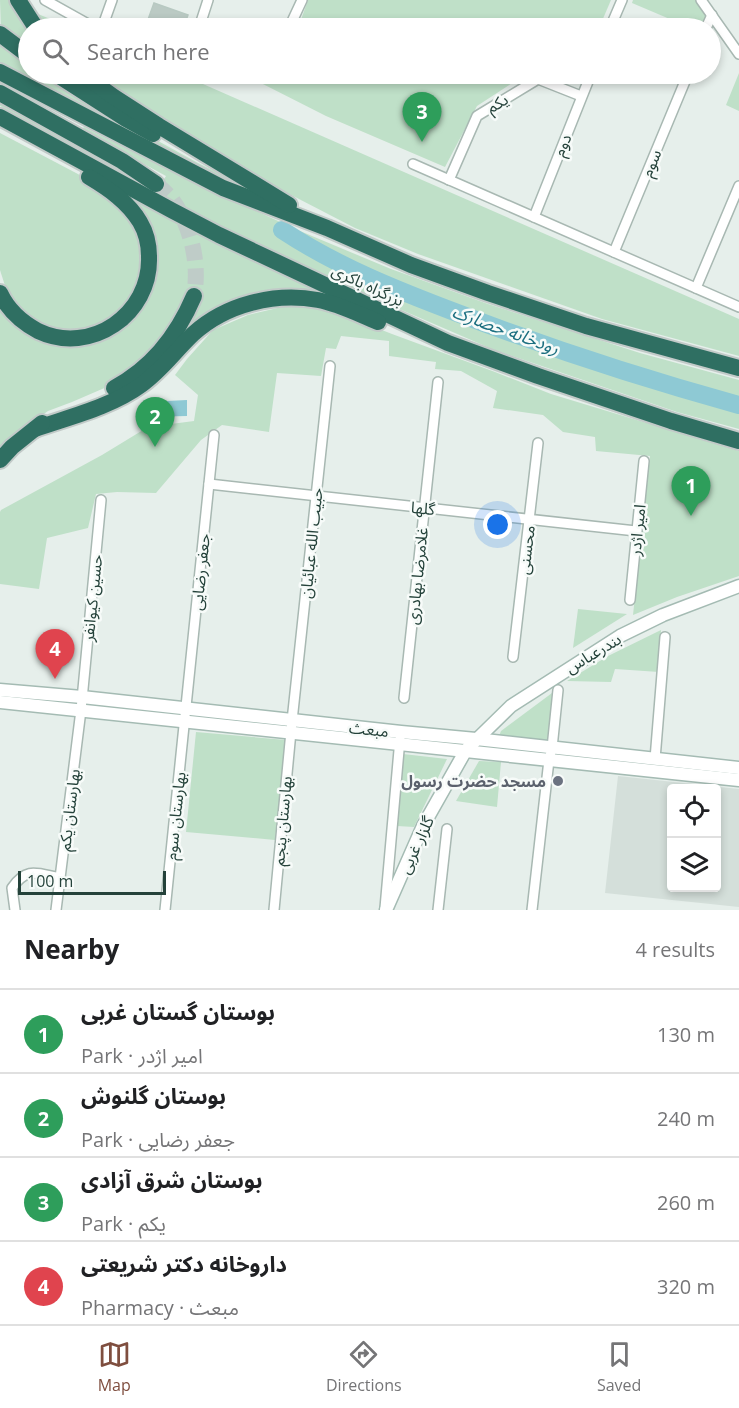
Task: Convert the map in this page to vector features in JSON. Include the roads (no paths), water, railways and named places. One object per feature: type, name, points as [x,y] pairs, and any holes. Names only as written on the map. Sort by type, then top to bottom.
[{"type":"highway","points":[[18,0],[30,18]]},
{"type":"highway","points":[[0,34],[18,48]]},
{"type":"highway","points":[[0,72],[18,81]]},
{"type":"highway","points":[[23,84],[223,188],[327,228],[411,265],[586,326],[739,368]]},
{"type":"highway","points":[[72,84],[126,119],[178,148],[245,179]]},
{"type":"highway","points":[[96,84],[159,126],[327,228]]},
{"type":"highway","points":[[0,93],[122,161],[156,184]]},
{"type":"highway","points":[[0,293],[14,313],[31,327],[58,337],[84,337],[110,328],[128,314],[142,292],[149,265],[145,232],[127,204],[6,120]]},
{"type":"highway","name":"بزرگراه باکری","points":[[6,120],[219,235],[448,343],[671,421],[739,441]]},
{"type":"highway","points":[[0,460],[12,447],[51,417],[116,387],[142,370],[159,354],[175,333],[186,316],[194,296]]},
{"type":"highway","points":[[35,429],[118,399],[141,386],[204,326],[219,316],[262,300],[291,298],[339,305],[384,324],[448,343]]},
{"type":"street","points":[[45,0],[76,18]]},
{"type":"street","points":[[106,18],[112,0]]},
{"type":"street","points":[[202,18],[208,0]]},
{"type":"street","points":[[294,18],[302,0]]},
{"type":"street","points":[[614,18],[622,0]]},
{"type":"street","points":[[701,0],[714,18]]},
{"type":"street","points":[[721,28],[739,54]]},
{"type":"street","name":"یکم","points":[[449,180],[477,116],[530,84]]},
{"type":"street","name":"یکم","points":[[551,84],[581,96]]},
{"type":"street","name":"دوم","points":[[534,217],[586,84]]},
{"type":"street","name":"سوم","points":[[614,252],[684,84]]},
{"type":"street","points":[[413,164],[739,307]]},
{"type":"street","points":[[696,288],[739,186]]},
{"type":"street","name":"حبیب الله عبائیان","points":[[291,727],[330,366]]},
{"type":"street","name":"غلامرضا بهادری","points":[[404,698],[438,382]]},
{"type":"street","name":"جعفر رضایی","points":[[186,716],[214,435]]},
{"type":"street","name":"محسنی","points":[[513,657],[538,443]]},
{"type":"street","name":"امیر اژدر","points":[[630,600],[644,461]]},
{"type":"street","name":"گلها","points":[[209,484],[636,531]]},
{"type":"street","name":"حسین کیوانفر","points":[[81,710],[101,500]]},
{"type":"street","name":"بندرعباس","points":[[466,750],[511,706],[620,636],[663,615],[739,586]]},
{"type":"street","points":[[655,759],[665,637]]},
{"type":"street","name":"مبعث","points":[[0,690],[82,697],[186,716]]},
{"type":"street","points":[[532,910],[558,690]]},
{"type":"street","name":"مبعث","points":[[0,702],[81,710],[186,716],[400,738],[466,750],[655,759],[739,768]]},
{"type":"street","name":"بهارستان یکم","points":[[56,910],[81,710]]},
{"type":"street","name":"بهارستان سوم","points":[[165,910],[186,716]]},
{"type":"street","name":"بهارستان پنجم","points":[[274,910],[291,727]]},
{"type":"street","points":[[385,910],[400,738]]},
{"type":"street","name":"مبعث","points":[[400,738],[477,739],[550,754],[739,780]]},
{"type":"street","name":"گلزار غربی","points":[[385,910],[423,826],[466,750]]},
{"type":"street","points":[[438,910],[447,829]]},
{"type":"street","points":[[15,910],[12,888],[19,877],[28,873],[60,878]]},
{"type":"water","points":[[187,400],[187,416],[147,417],[147,402]]},
{"type":"waterway","name":"رودخانه حصارک","points":[[282,230],[347,267],[437,305],[598,363],[739,405]]},
{"type":"tunnel","points":[[156,184],[170,197],[188,231],[195,257],[194,296]]},
{"type":"place","name":"بوستان شرق آزادی","points":[[422,142]]},
{"type":"place","name":"بوستان گلنوش","points":[[155,447]]},
{"type":"place","name":"بوستان گستان غربی","points":[[691,516]]},
{"type":"place","name":"داروخانه دکتر شریعتی","points":[[55,679]]},
{"type":"place","name":"مسجد حضرت رسول","points":[[558,781]]}]
